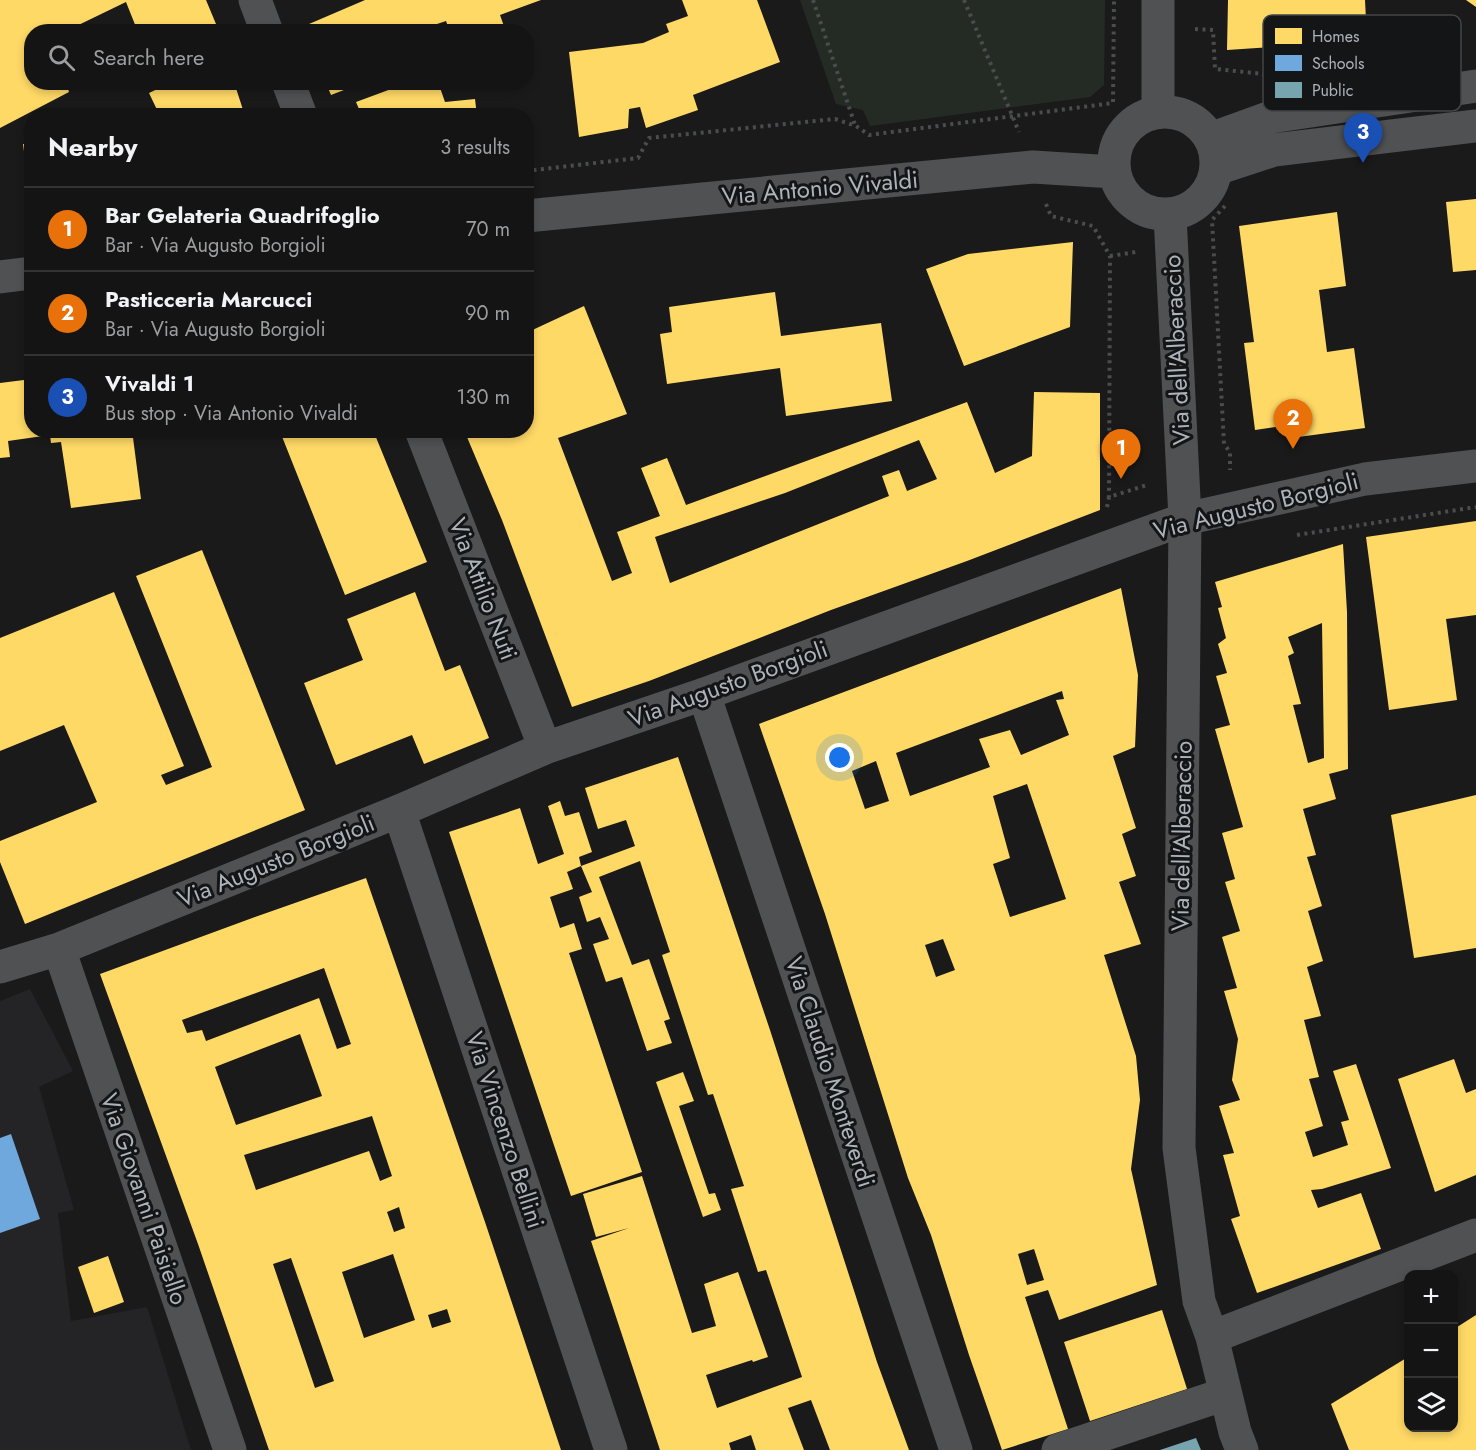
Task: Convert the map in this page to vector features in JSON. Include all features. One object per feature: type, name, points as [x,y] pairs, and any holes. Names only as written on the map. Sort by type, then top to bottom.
[{"type":"street","points":[[255,0],[264,24]]},
{"type":"street","points":[[1158,0],[1158,112]]},
{"type":"street","points":[[1461,88],[1476,86]]},
{"type":"street","points":[[291,90],[298,108]]},
{"type":"street","points":[[1168,111],[1186,116],[1199,125],[1213,154],[1209,189],[1197,203],[1170,215],[1156,214],[1139,208],[1131,202],[1120,189],[1114,172],[1114,153],[1126,128],[1141,117],[1158,112],[1168,111]]},
{"type":"street","points":[[1213,154],[1271,117],[1311,111]]},
{"type":"street","points":[[1213,154],[1275,150],[1476,126]]},
{"type":"street","name":"Via Antonio Vivaldi","points":[[534,215],[1033,167],[1114,172]]},
{"type":"street","name":"Via dell'Alberaccio","points":[[1170,215],[1185,519],[1179,1148],[1199,1301],[1212,1337],[1235,1432],[1242,1450]]},
{"type":"street","points":[[0,277],[24,274]]},
{"type":"street","name":"Via Attilio Nuti","points":[[424,438],[545,748]]},
{"type":"street","name":"Via Augusto Borgioli","points":[[0,967],[59,949],[399,811],[545,748],[704,694],[1185,519],[1365,479],[1476,466]]},
{"type":"street","name":"Via Claudio Monteverdi","points":[[704,694],[956,1450]]},
{"type":"street","name":"Via Vincenzo Bellini","points":[[399,811],[611,1450]]},
{"type":"street","name":"Via Giovanni Paisiello","points":[[59,949],[230,1450]]},
{"type":"street","points":[[1212,1337],[1476,1235]]},
{"type":"street","points":[[1058,1450],[1225,1394]]},
{"type":"path","points":[[813,0],[856,126]]},
{"type":"path","points":[[964,0],[1013,116],[1051,216],[1093,226],[1110,256],[1110,497]]},
{"type":"path","points":[[534,170],[638,158],[649,138],[835,119],[856,126],[868,135],[1113,103],[1114,0]]},
{"type":"path","points":[[1214,239],[1224,444]]},
{"type":"shaded area","points":[[800,0],[1105,0],[1104,85],[1090,97],[870,126],[863,110],[836,104]]},
{"type":"shaded area","points":[[30,989],[73,1071],[39,1087],[74,1210],[58,1213],[71,1321],[147,1307],[191,1450],[0,1450],[0,1001]]},
{"type":"building: Homes","points":[[0,0],[206,0],[216,24],[135,24],[126,2],[81,24],[24,24],[24,90],[68,90],[69,92],[38,108],[24,108],[24,115],[0,128]]},
{"type":"building: Homes","points":[[365,0],[541,0],[500,15],[503,24],[447,24],[446,21],[437,24],[309,24]]},
{"type":"building: Homes","points":[[682,0],[757,0],[780,62],[693,95],[698,110],[646,128],[640,107],[629,109],[628,128],[579,137],[569,52],[643,43],[669,32],[666,24],[688,16]]},
{"type":"building: Homes","points":[[1228,0],[1365,0],[1366,15],[1263,15],[1263,48],[1227,50]]},
{"type":"building: Homes","points":[[1466,0],[1476,0],[1476,7]]},
{"type":"building: Homes","points":[[155,90],[237,90],[242,108],[156,108],[149,93]]},
{"type":"building: Homes","points":[[329,90],[344,90],[331,95]]},
{"type":"building: Homes","points":[[388,90],[441,90],[445,102],[475,99],[476,108],[359,108],[356,102]]},
{"type":"building: Homes","points":[[1476,199],[1476,270],[1453,272],[1446,202]]},
{"type":"building: Homes","points":[[1337,212],[1346,286],[1319,290],[1327,352],[1354,348],[1365,428],[1291,438],[1290,425],[1255,430],[1244,343],[1254,342],[1239,226]]},
{"type":"building: Homes","points":[[1073,242],[1070,327],[964,366],[926,269],[968,254]]},
{"type":"building: Homes","points":[[775,292],[781,336],[881,323],[892,401],[786,416],[780,368],[667,384],[660,334],[672,332],[669,307]]},
{"type":"building: Homes","points":[[584,306],[627,414],[558,438],[612,581],[632,573],[617,532],[660,516],[641,468],[667,458],[686,505],[967,402],[995,473],[1032,456],[1034,392],[1100,393],[1100,510],[831,610],[649,681],[572,707],[502,520],[467,438],[534,438],[534,329]],"holes":[[[919,440],[937,479],[907,491],[899,470],[882,476],[889,496],[670,583],[655,537],[785,493]]]},
{"type":"building: Homes","points":[[24,380],[24,438],[29,438],[8,441],[10,457],[0,458],[0,383]]},
{"type":"building: Homes","points":[[50,438],[133,438],[141,499],[71,508],[61,442],[51,443]]},
{"type":"building: Homes","points":[[283,438],[376,438],[427,562],[345,595]]},
{"type":"building: Homes","points":[[1476,521],[1476,615],[1446,619],[1457,700],[1389,710],[1366,537]]},
{"type":"building: Homes","points":[[1343,544],[1347,612],[1348,769],[1329,774],[1336,799],[1303,809],[1316,855],[1307,857],[1322,906],[1308,911],[1323,961],[1307,967],[1321,1016],[1304,1020],[1319,1077],[1309,1079],[1323,1126],[1305,1132],[1313,1157],[1348,1145],[1341,1122],[1349,1120],[1333,1071],[1356,1064],[1391,1168],[1322,1189],[1311,1190],[1318,1208],[1361,1193],[1381,1249],[1257,1293],[1231,1219],[1240,1216],[1223,1155],[1234,1153],[1219,1106],[1240,1100],[1232,1080],[1238,1039],[1224,991],[1237,988],[1222,937],[1240,931],[1225,882],[1235,879],[1222,833],[1243,827],[1215,729],[1230,725],[1216,676],[1227,673],[1218,644],[1226,638],[1218,608],[1222,607],[1215,582]],"holes":[[[1322,623],[1324,758],[1308,763],[1293,705],[1301,704],[1288,656],[1294,653],[1288,637]]]},
{"type":"building: Homes","points":[[202,550],[305,810],[25,924],[0,862],[0,841],[97,802],[64,725],[0,751],[0,638],[114,592],[184,766],[161,775],[166,785],[212,767],[136,576]]},
{"type":"building: Homes","points":[[1121,588],[1138,675],[1135,747],[1113,756],[1136,828],[1122,834],[1136,876],[1119,882],[1141,944],[1104,955],[1136,1056],[1140,1100],[1131,1169],[1157,1285],[1059,1320],[1048,1290],[1025,1297],[1068,1429],[1002,1450],[931,1235],[908,1178],[825,914],[759,724]],"holes":[[[1062,691],[1064,699],[1056,700],[1069,735],[1021,755],[1010,730],[979,739],[990,767],[910,796],[896,753]],[[876,761],[889,801],[865,809],[852,771]],[[1027,784],[1066,899],[1010,917],[993,864],[1010,858],[993,796]],[[943,939],[955,970],[936,977],[925,945]],[[1034,1249],[1044,1280],[1027,1285],[1018,1254]]]},
{"type":"building: Homes","points":[[415,592],[445,671],[460,665],[489,738],[424,764],[412,735],[336,765],[304,683],[363,660],[347,619]]},
{"type":"building: Homes","points":[[678,757],[770,1030],[877,1362],[909,1450],[830,1450],[811,1400],[788,1408],[804,1450],[756,1450],[751,1435],[729,1443],[731,1450],[660,1450],[591,1241],[629,1228],[596,1237],[583,1194],[642,1176],[692,1333],[716,1326],[704,1284],[738,1272],[768,1357],[706,1375],[717,1408],[802,1377],[766,1270],[758,1272],[731,1189],[744,1186],[713,1094],[708,1095],[662,955],[670,952],[640,861],[599,877],[632,965],[649,959],[670,1019],[664,1021],[672,1043],[647,1051],[622,977],[606,982],[593,944],[609,939],[600,917],[587,922],[579,897],[592,892],[581,866],[635,846],[626,820],[598,829],[585,788]]},
{"type":"building: Homes","points":[[1476,795],[1476,948],[1414,958],[1391,815]]},
{"type":"building: Homes","points":[[560,801],[565,816],[579,812],[592,852],[579,857],[581,866],[567,872],[573,889],[550,897],[560,928],[574,923],[582,949],[569,953],[642,1172],[571,1196],[449,832],[520,808],[538,864],[564,854],[548,806]]},
{"type":"building: Homes","points":[[366,878],[561,1450],[269,1450],[198,1244],[100,974]],"holes":[[[324,968],[351,1044],[337,1049],[319,998],[206,1041],[202,1030],[187,1033],[182,1020]],[[300,1034],[322,1096],[236,1125],[215,1067]],[[372,1116],[392,1176],[380,1181],[369,1151],[256,1190],[244,1155]],[[399,1207],[405,1228],[394,1232],[387,1212]],[[393,1254],[415,1320],[364,1338],[342,1272]],[[291,1258],[334,1381],[315,1388],[273,1264]],[[447,1309],[451,1322],[432,1328],[428,1315]]]},
{"type":"building: Homes","points":[[1454,1059],[1466,1093],[1476,1089],[1476,1175],[1435,1192],[1398,1079]]},
{"type":"building: Homes","points":[[683,1072],[694,1101],[679,1106],[709,1194],[715,1193],[721,1210],[703,1217],[656,1082]]},
{"type":"building: Homes","points":[[108,1256],[124,1302],[94,1313],[78,1267]]},
{"type":"building: Homes","points":[[1162,1310],[1187,1389],[1090,1421],[1064,1342]]},
{"type":"building: Homes","points":[[1476,1315],[1476,1450],[1349,1450],[1331,1404],[1404,1359],[1404,1432],[1458,1432],[1458,1326]]},
{"type":"building: Schools","points":[[11,1134],[40,1219],[0,1233],[0,1138]]},
{"type":"building: Public","points":[[1196,1438],[1201,1450],[1160,1450]]},
{"type":"place","name":"Vivaldi 1","points":[[1363,163]]},
{"type":"place","name":"Pasticceria Marcucci","points":[[1293,449]]},
{"type":"place","name":"Bar Gelateria Quadrifoglio","points":[[1121,479]]}]
